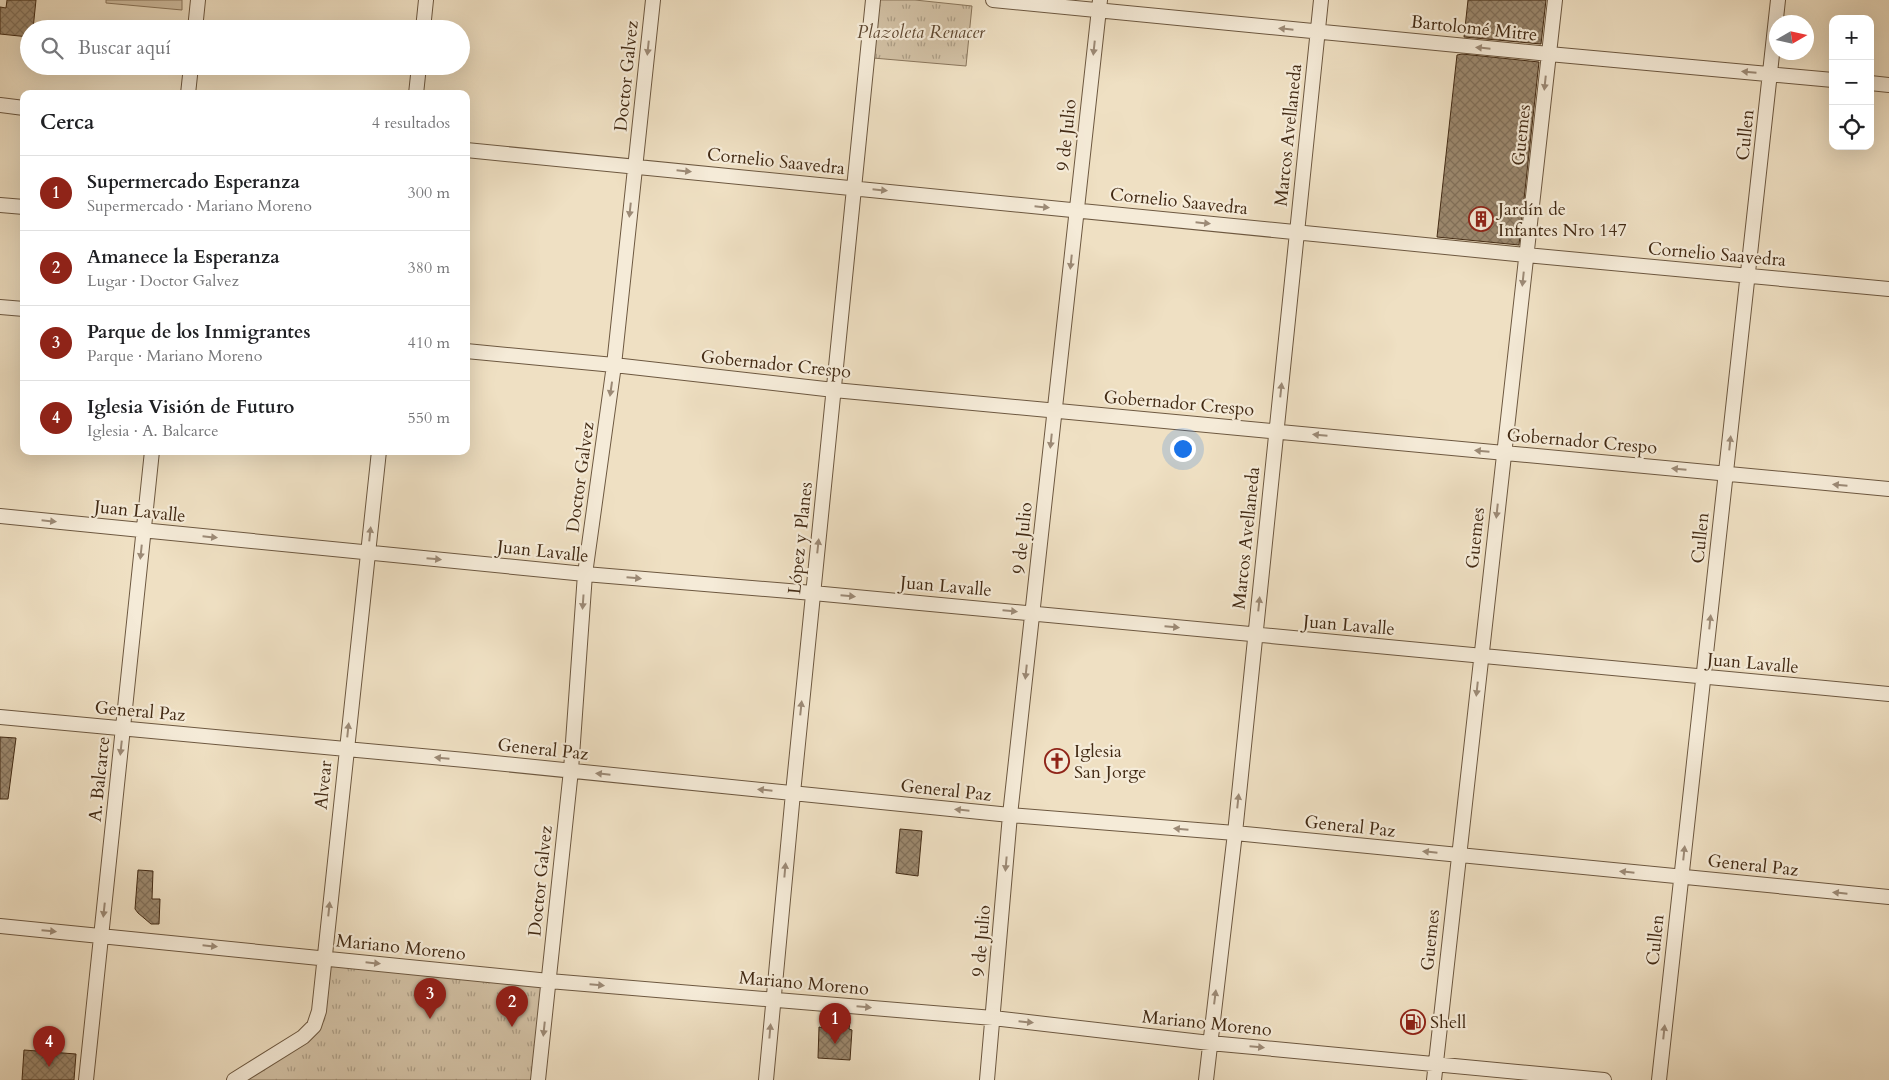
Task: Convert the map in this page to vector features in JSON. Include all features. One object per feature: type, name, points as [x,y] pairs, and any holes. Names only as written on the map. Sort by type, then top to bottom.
[{"type":"street","points":[[196,20],[198,0]]},
{"type":"street","points":[[424,20],[426,0]]},
{"type":"street","name":"Doctor Galvez","points":[[538,1080],[571,770],[585,574],[614,365],[653,0]]},
{"type":"street","name":"López y Planes","points":[[766,1080],[813,593],[874,0]]},
{"type":"street","name":"Bartolomé Mitre","points":[[993,0],[1099,5],[1317,32],[1829,80]]},
{"type":"street","name":"Marcos Avellaneda","points":[[1206,1080],[1235,833],[1321,0]]},
{"type":"street","name":"Guemes","points":[[1434,1080],[1555,0]]},
{"type":"street","name":"Cullen","points":[[1659,1080],[1778,0]]},
{"type":"street","name":"9 de Julio","points":[[987,1080],[1010,815],[1099,5]]},
{"type":"street","points":[[188,90],[190,75]]},
{"type":"street","points":[[416,90],[418,75]]},
{"type":"street","points":[[1874,83],[1889,85]]},
{"type":"street","points":[[0,105],[20,108]]},
{"type":"street","name":"Cornelio Saavedra","points":[[470,150],[1889,289]]},
{"type":"street","points":[[0,205],[20,207]]},
{"type":"street","points":[[0,307],[20,309]]},
{"type":"street","name":"Gobernador Crespo","points":[[470,351],[614,365],[834,390],[1889,489]]},
{"type":"street","name":"A. Balcarce","points":[[86,1080],[152,455]]},
{"type":"street","name":"Alvear","points":[[234,1080],[303,1037],[314,1026],[319,1011],[378,455]]},
{"type":"street","name":"Juan Lavalle","points":[[0,516],[368,554],[1032,613],[1889,694]]},
{"type":"street","name":"General Paz","points":[[0,717],[571,770],[1010,815],[1235,833],[1889,898]]},
{"type":"street","name":"Mariano Moreno","points":[[0,926],[549,981],[993,1018],[1210,1042],[1604,1080]]},
{"type":"green space","points":[[106,0],[182,0],[182,10],[106,3]]},
{"type":"green space","name":"Plazoleta Renacer","points":[[879,0],[915,0],[972,6],[966,66],[873,58]]},
{"type":"green space","points":[[325,957],[549,981],[538,1080],[234,1080],[314,1026]]},
{"type":"building","points":[[7,0],[36,0],[34,20],[20,20],[20,36],[0,34],[0,7],[6,8]]},
{"type":"building","points":[[1468,0],[1546,0],[1541,44],[1464,37]]},
{"type":"building","points":[[1457,55],[1539,62],[1519,245],[1437,237]]},
{"type":"building","points":[[0,737],[16,738],[8,799],[0,799]]},
{"type":"building","points":[[900,829],[922,831],[918,876],[896,873]]},
{"type":"building","points":[[138,870],[153,871],[152,899],[160,899],[159,924],[151,924],[135,909]]},
{"type":"building","points":[[824,1020],[850,1022],[849,1029],[852,1030],[850,1060],[818,1058],[819,1027],[824,1028]]},
{"type":"building","points":[[24,1050],[76,1054],[74,1080],[22,1080]]},
{"type":"place","name":"Jardín de Infantes Nro 147","points":[[1481,219]]},
{"type":"place","name":"Iglesia San Jorge","points":[[1057,761]]},
{"type":"place","name":"Parque de los Inmigrantes","points":[[430,1019]]},
{"type":"place","name":"Shell","points":[[1413,1022]]},
{"type":"place","name":"Amanece la Esperanza","points":[[512,1027]]},
{"type":"place","name":"Supermercado Esperanza","points":[[835,1044]]},
{"type":"place","name":"Iglesia Visión de Futuro","points":[[49,1067]]}]
